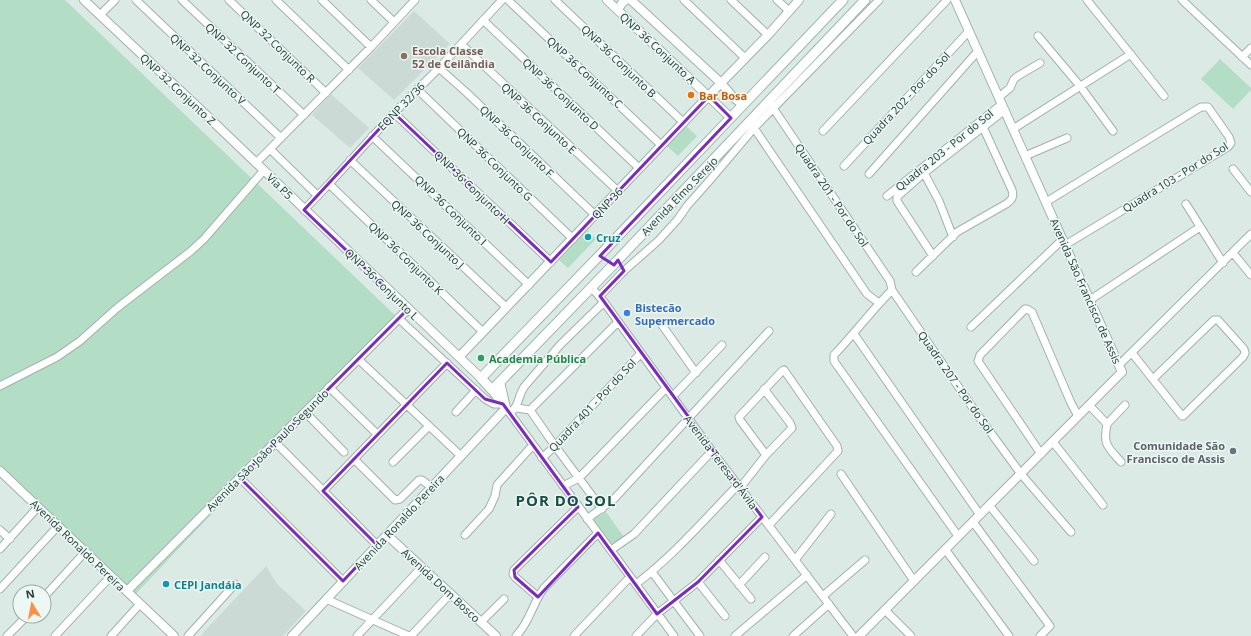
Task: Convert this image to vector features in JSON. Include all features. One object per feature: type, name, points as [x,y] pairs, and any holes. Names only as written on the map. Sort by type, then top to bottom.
[{"type":"main road","name":"Avenida Elmo Serejo","points":[[481,378],[843,0]]},
{"type":"main road","name":"Avenida Elmo Serejo","points":[[492,390],[609,269],[752,125],[866,0]]},
{"type":"main road","points":[[608,247],[611,254],[618,260]]},
{"type":"main road","points":[[598,257],[607,260],[609,269]]},
{"type":"main road","points":[[481,378],[492,390]]},
{"type":"street","name":"QNP 32 Conjunto Z","points":[[84,0],[256,163]]},
{"type":"street","points":[[100,15],[115,0]]},
{"type":"street","name":"QNP 32 Conjunto V","points":[[136,0],[281,138]]},
{"type":"street","name":"QNP 32 Conjunto T","points":[[182,0],[304,115]]},
{"type":"street","name":"QNP 32 Conjunto R","points":[[229,0],[326,93]]},
{"type":"street","points":[[276,0],[349,70]]},
{"type":"street","points":[[322,0],[371,47]]},
{"type":"street","points":[[370,0],[394,22]]},
{"type":"street","points":[[256,163],[349,70],[415,0]]},
{"type":"street","name":"EQNP 32/36","points":[[304,210],[372,136],[439,68],[502,0]]},
{"type":"street","name":"QNP 36 Conjunto C","points":[[508,0],[661,145]]},
{"type":"street","name":"QNP 36 Conjunto B","points":[[555,0],[684,122]]},
{"type":"street","name":"QNP 36 Conjunto A","points":[[610,0],[618,10],[731,118]]},
{"type":"street","points":[[618,10],[622,2],[626,0]]},
{"type":"street","points":[[631,0],[743,105]]},
{"type":"street","points":[[684,0],[745,58]]},
{"type":"street","points":[[731,0],[768,35]]},
{"type":"street","points":[[777,0],[789,11]]},
{"type":"street","name":"QNP 36","points":[[459,357],[768,35],[799,0]]},
{"type":"street","points":[[771,105],[879,0]]},
{"type":"street","points":[[823,132],[947,0]]},
{"type":"street","name":"Avenida São Francisco de Assis","points":[[859,636],[1122,372],[955,0]]},
{"type":"street","points":[[1087,0],[1164,96]]},
{"type":"street","points":[[1182,0],[1251,65]]},
{"type":"street","name":"QNP 36 Conjunto D","points":[[483,20],[639,168]]},
{"type":"street","name":"Quadra 202 - Por do Sol","points":[[844,166],[969,31]]},
{"type":"street","points":[[1038,36],[1080,86],[1113,131]]},
{"type":"street","name":"QNP 36 Conjunto E","points":[[461,44],[618,191]]},
{"type":"street","points":[[1242,57],[1251,48]]},
{"type":"street","name":"Quadra 202 - Por do Sol","points":[[869,174],[978,52]]},
{"type":"street","points":[[1013,128],[1130,54]]},
{"type":"street","points":[[933,256],[897,199],[902,191],[983,127],[1002,104],[1014,79],[1040,63]]},
{"type":"street","name":"QNP 36 Conjunto F","points":[[439,68],[595,215]]},
{"type":"street","name":"QNP 36 Conjunto G","points":[[417,89],[573,239]]},
{"type":"street","name":"Quadra 203 - Por do Sol","points":[[887,196],[1002,104]]},
{"type":"street","name":"Quadra 201 - Por do Sol","points":[[771,105],[890,281],[892,290]]},
{"type":"street","name":"Quadra 103 - Por do Sol","points":[[1046,202],[1201,107],[1208,107],[1229,137],[1231,143],[1228,147],[1064,242]]},
{"type":"street","name":"QNP 36 Conjunto H","points":[[394,113],[551,262]]},
{"type":"street","points":[[517,408],[520,394],[524,387],[602,299],[624,270],[659,240],[678,219],[686,206],[710,180],[752,125],[864,289],[870,297],[879,303]]},
{"type":"street","points":[[916,272],[963,228],[1011,201],[1013,197],[1012,190],[983,127]]},
{"type":"street","name":"QNP 36 Conjunto I","points":[[372,136],[529,285]]},
{"type":"street","points":[[1025,156],[1067,138]]},
{"type":"street","points":[[270,148],[318,196]]},
{"type":"street","name":"QNP 36 Conjunto J","points":[[350,160],[506,307]]},
{"type":"street","name":"Via P5","points":[[256,163],[304,210]]},
{"type":"street","points":[[1233,169],[1251,192]]},
{"type":"street","points":[[0,386],[57,356],[80,341],[117,308],[191,251],[204,239],[264,170]]},
{"type":"street","points":[[924,173],[939,201],[953,237]]},
{"type":"street","name":"QNP 36 Conjunto K","points":[[329,184],[483,332]]},
{"type":"street","points":[[1186,204],[1224,262]]},
{"type":"street","name":"QNP 36 Conjunto L","points":[[304,210],[459,357]]},
{"type":"street","points":[[1090,300],[1200,226]]},
{"type":"street","points":[[1119,365],[1132,354],[1251,234]]},
{"type":"street","points":[[971,327],[1064,242]]},
{"type":"street","points":[[1233,253],[1251,274]]},
{"type":"street","points":[[618,260],[624,270]]},
{"type":"street","name":"Avenida Teresa d'Ávila","points":[[592,287],[673,396],[688,419],[853,636]]},
{"type":"street","points":[[892,290],[834,355],[834,361],[958,536]]},
{"type":"street","name":"Quadra 207 - Por do Sol","points":[[892,290],[977,414],[1021,474],[1071,532]]},
{"type":"street","name":"Avenida São João Paulo Segundo","points":[[127,591],[408,309]]},
{"type":"street","points":[[1041,454],[978,361],[980,355],[1025,309],[1032,312],[1078,416]]},
{"type":"street","points":[[398,318],[485,400],[506,409],[517,408],[530,410],[602,509]]},
{"type":"street","points":[[1132,354],[1184,416],[1243,357],[1245,353],[1244,349],[1218,320],[1214,320],[1153,379]]},
{"type":"street","points":[[530,410],[618,322]]},
{"type":"street","points":[[662,325],[696,373]]},
{"type":"street","points":[[587,519],[614,499],[769,331]]},
{"type":"street","points":[[854,334],[980,515]]},
{"type":"street","points":[[673,396],[722,345]]},
{"type":"street","name":"Quadra 401 - Por do Sol","points":[[542,458],[555,446],[641,353]]},
{"type":"street","points":[[459,357],[481,378]]},
{"type":"street","points":[[358,358],[461,456]]},
{"type":"street","points":[[322,491],[447,363]]},
{"type":"street","points":[[766,455],[739,417],[764,389],[784,370],[838,449],[836,454],[769,525]]},
{"type":"street","points":[[500,382],[506,409]]},
{"type":"street","points":[[329,388],[378,434]]},
{"type":"street","points":[[563,486],[578,478],[666,388]]},
{"type":"street","points":[[636,584],[652,572],[739,487],[766,455],[790,430],[792,426],[764,389]]},
{"type":"street","points":[[456,412],[476,390]]},
{"type":"street","points":[[492,390],[674,636]]},
{"type":"street","points":[[1089,405],[1107,424]]},
{"type":"street","points":[[1121,462],[1106,443],[1105,436],[1107,424],[1125,405]]},
{"type":"street","name":"Avenida Ronaldo Pereira","points":[[294,635],[431,487],[506,409]]},
{"type":"street","points":[[305,412],[344,452]]},
{"type":"street","points":[[393,462],[429,426]]},
{"type":"street","points":[[275,442],[377,546]]},
{"type":"street","points":[[1053,442],[1103,505]]},
{"type":"street","points":[[465,535],[489,509],[495,496],[497,485],[533,445]]},
{"type":"street","points":[[610,550],[628,539],[638,530],[712,451]]},
{"type":"street","points":[[354,459],[395,500],[400,499],[420,480],[431,487]]},
{"type":"street","name":"Avenida Ronaldo Pereira","points":[[0,471],[127,591],[170,635]]},
{"type":"street","points":[[841,474],[914,581]]},
{"type":"street","points":[[240,478],[343,581]]},
{"type":"street","points":[[989,505],[1034,561]]},
{"type":"street","points":[[538,597],[515,577],[513,572],[515,568],[578,506]]},
{"type":"street","points":[[0,549],[38,507]]},
{"type":"street","points":[[795,560],[831,514]]},
{"type":"street","points":[[636,636],[657,614],[698,582],[762,517]]},
{"type":"street","points":[[973,522],[1050,626],[1040,636]]},
{"type":"street","points":[[0,589],[58,526]]},
{"type":"street","points":[[0,530],[10,539]]},
{"type":"street","points":[[516,636],[526,624],[538,597],[544,588],[598,532]]},
{"type":"street","name":"Avenida Dom Bosco","points":[[387,535],[496,636]]},
{"type":"street","points":[[945,549],[1009,636]]},
{"type":"street","points":[[52,588],[86,552]]},
{"type":"street","points":[[739,585],[765,557]]},
{"type":"street","points":[[719,560],[751,599]]},
{"type":"street","points":[[823,596],[865,560]]},
{"type":"street","points":[[357,636],[422,567]]},
{"type":"street","points":[[652,572],[700,636]]},
{"type":"street","points":[[735,636],[807,575]]},
{"type":"street","points":[[55,636],[111,576]]},
{"type":"street","points":[[574,636],[630,577]]},
{"type":"street","points":[[698,582],[725,616]]},
{"type":"street","points":[[188,636],[235,584]]},
{"type":"street","points":[[326,599],[410,636],[450,594]]},
{"type":"street","points":[[481,622],[504,598]]},
{"type":"street","points":[[111,636],[140,604]]},
{"type":"street","points":[[793,636],[829,604]]},
{"type":"street","points":[[885,610],[911,636]]},
{"type":"street","points":[[7,636],[18,624]]},
{"type":"highlighted area","points":[[709,96],[731,118],[600,256],[614,265],[618,260],[624,271],[600,296],[762,517],[698,582],[657,614],[598,533],[538,597],[515,577],[514,570],[578,507],[503,404],[485,399],[447,363],[323,491],[377,545],[343,581],[240,478],[408,309],[304,210],[394,113],[551,262]]},
{"type":"shaded area","name":"Escola Classe 52 de Ceilândia","points":[[414,11],[450,44],[394,100],[358,68]]},
{"type":"shaded area","points":[[331,94],[369,128],[350,148],[312,115]]},
{"type":"shaded area","points":[[266,566],[277,584],[306,611],[283,636],[202,636],[201,635]]},
{"type":"green space","points":[[0,0],[65,0],[398,318],[133,597],[0,467]]},
{"type":"green space","points":[[1220,59],[1251,88],[1251,90],[1233,109],[1201,79]]},
{"type":"green space","points":[[685,125],[697,136],[678,156],[666,145]]},
{"type":"green space","points":[[587,230],[596,239],[568,268],[559,260]]},
{"type":"green space","points":[[606,512],[624,537],[611,544],[593,519]]},
{"type":"place","name":"Escola Classe 52 de Ceilândia","points":[[404,56]]},
{"type":"place","name":"Bar Bosa","points":[[691,95]]},
{"type":"place","name":"Cruz","points":[[588,237]]},
{"type":"place","name":"Bistecão Supermercado","points":[[627,313]]},
{"type":"place","name":"Academia Pública","points":[[481,358]]},
{"type":"place","name":"Comunidade São Francisco de Assis","points":[[1233,451]]},
{"type":"place","name":"CEPI Jandáia","points":[[166,584]]},
{"type":"district","name":"PÔR DO SOL","points":[[566,500]]}]
